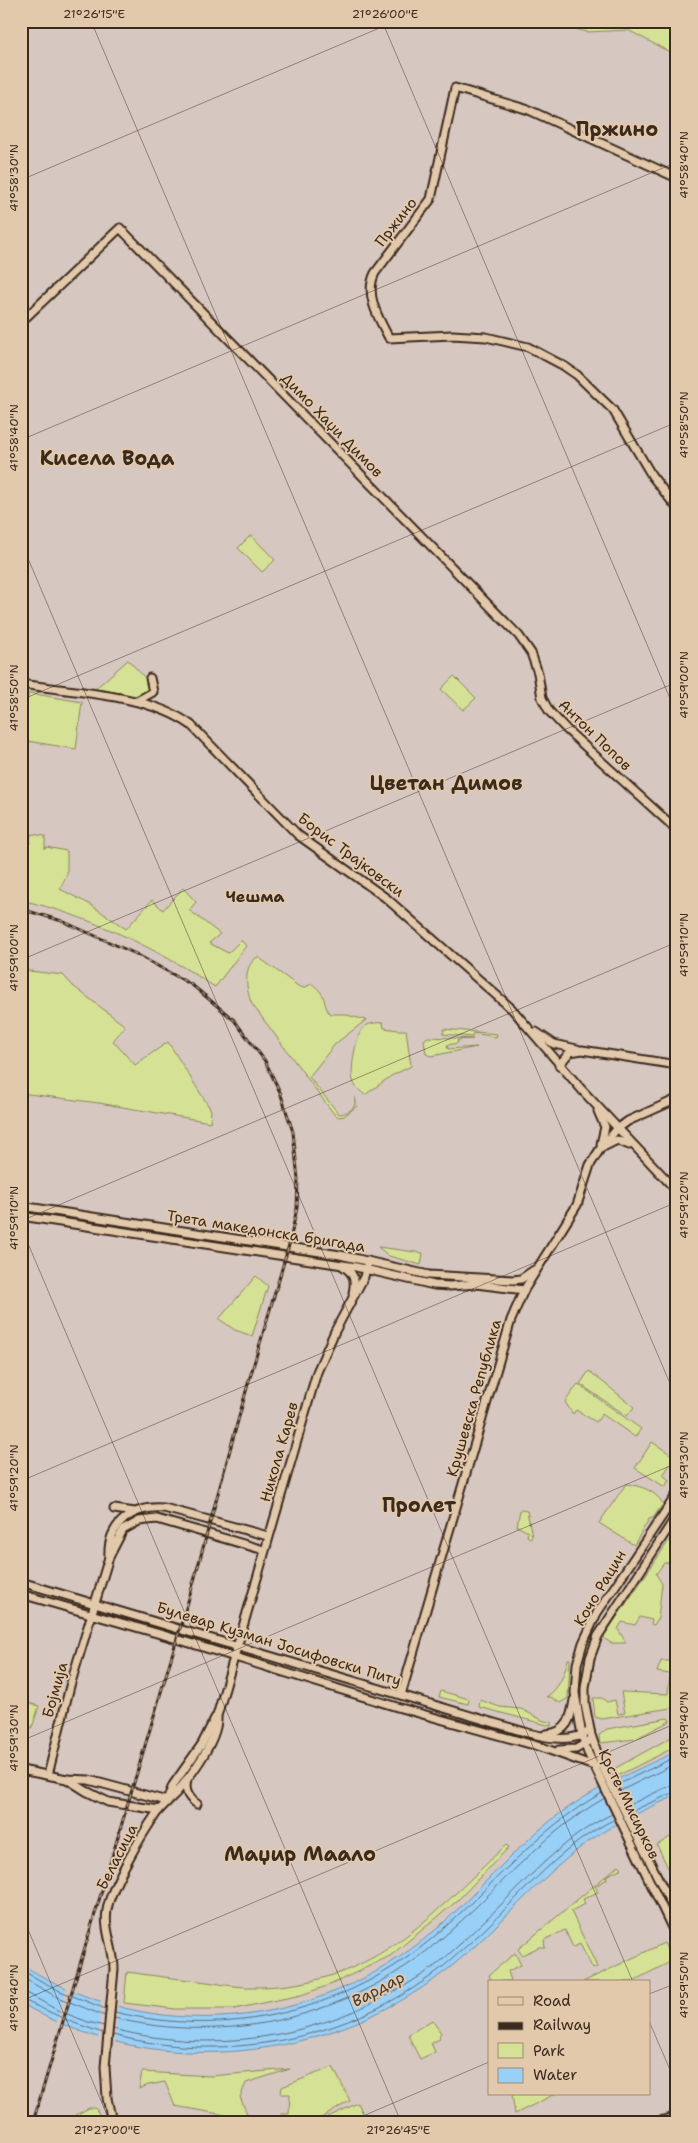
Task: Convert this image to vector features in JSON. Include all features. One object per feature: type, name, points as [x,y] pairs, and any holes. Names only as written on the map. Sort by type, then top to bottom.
[{"type":"street","name":"Пржино","points":[[677,178],[529,110],[456,88],[431,199],[380,265],[371,280],[370,289],[373,302],[389,338],[452,335],[486,337],[528,347],[564,366],[613,410],[652,476],[677,508]]},
{"type":"street","name":"Димо Хаџи Димов","points":[[21,322],[120,228],[524,641]]},
{"type":"street","name":"Антон Попов","points":[[524,641],[536,668],[542,698],[550,711],[567,730],[677,830]]},
{"type":"street","points":[[137,701],[153,692],[150,678]]},
{"type":"street","name":"Борис Трајковски","points":[[21,684],[137,701],[176,714],[191,725],[298,835],[386,898],[512,1009],[591,1100]]},
{"type":"street","points":[[531,1029],[559,1045],[677,1065]]},
{"type":"street","points":[[560,1065],[570,1052],[582,1050]]},
{"type":"street","name":"Крушевска Република","points":[[401,1695],[511,1320],[524,1290],[577,1206],[590,1166],[597,1153],[617,1129],[633,1118],[677,1099]]},
{"type":"street","points":[[591,1100],[677,1191]]},
{"type":"street","points":[[591,1100],[600,1114],[605,1127],[597,1153]]},
{"type":"street","points":[[597,1153],[610,1142],[617,1140],[639,1152]]},
{"type":"street","name":"Трета македонска бригада","points":[[21,1206],[368,1261],[429,1275],[506,1284],[524,1290]]},
{"type":"street","name":"Трета македонска бригада","points":[[21,1216],[367,1269],[441,1286],[506,1284],[524,1277],[540,1265]]},
{"type":"street","name":"Никола Карев","points":[[234,1658],[261,1549],[317,1372],[367,1269],[368,1261]]},
{"type":"street","points":[[340,1265],[351,1272],[354,1278],[352,1297]]},
{"type":"street","points":[[506,1284],[519,1301]]},
{"type":"street","name":"Кочо Рацин","points":[[587,1737],[575,1693],[577,1664],[590,1625],[677,1494]]},
{"type":"street","points":[[114,1509],[135,1512],[152,1508],[164,1508],[266,1536]]},
{"type":"street","points":[[109,1557],[108,1550],[115,1527],[135,1512]]},
{"type":"street","name":"Кочо Рацин","points":[[587,1737],[585,1688],[590,1658],[598,1636],[677,1515]]},
{"type":"street","points":[[109,1557],[123,1530],[138,1521],[147,1519],[157,1519],[261,1549]]},
{"type":"street","name":"Бојмија","points":[[48,1775],[63,1710],[109,1557]]},
{"type":"street","name":"Булевар Кузман Јосифовски Питу","points":[[21,1582],[528,1733],[560,1739],[587,1737]]},
{"type":"street","name":"Булевар Кузман Јосифовски Питу","points":[[21,1594],[397,1707],[598,1765]]},
{"type":"street","name":"Беласица","points":[[166,1801],[173,1797],[188,1778],[209,1745],[216,1728],[217,1716],[234,1658]]},
{"type":"street","name":"Булевар Кузман Јосифовски Питу","points":[[528,1733],[550,1734],[563,1729],[571,1716],[575,1693]]},
{"type":"street","name":"Беласица","points":[[112,2118],[105,2067],[114,1960],[106,1928],[108,1905],[134,1850],[217,1716]]},
{"type":"street","name":"Булевар Кузман Јосифовски Питу","points":[[541,1747],[567,1750],[587,1737]]},
{"type":"street","name":"Крсте Мисирков","points":[[587,1737],[595,1750],[598,1765]]},
{"type":"street","name":"Крсте Мисирков","points":[[587,1737],[598,1765],[634,1838],[677,1916]]},
{"type":"street","points":[[21,1770],[67,1779],[89,1780],[166,1801]]},
{"type":"street","points":[[188,1778],[186,1791],[197,1804]]},
{"type":"street","points":[[67,1779],[108,1802],[159,1810]]},
{"type":"street","name":"Крсте Мисирков","points":[[634,1838],[677,1938]]},
{"type":"street","points":[[657,2122],[677,2116]]},
{"type":"green space","points":[[546,21],[677,21],[677,56],[628,30],[587,32]]},
{"type":"green space","points":[[251,535],[275,560],[262,572],[238,548]]},
{"type":"green space","points":[[128,660],[147,680],[149,691],[137,696],[95,689]]},
{"type":"green space","points":[[454,676],[476,698],[463,710],[441,689]]},
{"type":"green space","points":[[29,693],[82,702],[76,749],[21,740]]},
{"type":"green space","points":[[31,834],[45,836],[45,849],[46,847],[67,851],[67,874],[60,889],[91,905],[126,929],[152,900],[163,910],[183,888],[196,902],[189,910],[220,934],[209,943],[228,953],[241,940],[246,946],[215,987],[170,959],[122,935],[72,915],[21,900],[21,842],[30,843]]},
{"type":"green space","points":[[258,957],[298,986],[303,988],[312,984],[321,992],[330,1014],[343,1014],[366,1020],[335,1044],[309,1077],[339,1114],[353,1108],[355,1097],[357,1106],[344,1116],[339,1117],[334,1114],[252,1004],[247,986],[247,972],[249,966]]},
{"type":"green space","points":[[21,970],[63,975],[73,986],[125,1026],[113,1041],[135,1065],[168,1042],[211,1110],[210,1122],[99,1103],[21,1093]]},
{"type":"green space","points":[[383,1022],[384,1028],[406,1030],[411,1066],[391,1076],[365,1095],[359,1090],[353,1080],[354,1052],[358,1037],[364,1027]]},
{"type":"green space","points":[[444,1029],[497,1034],[496,1037],[473,1033],[472,1037],[443,1034]]},
{"type":"green space","points":[[428,1037],[473,1039],[457,1040],[458,1043],[447,1045],[448,1049],[477,1047],[431,1056],[426,1054],[424,1040]]},
{"type":"green space","points":[[378,1247],[423,1253],[421,1265],[389,1256]]},
{"type":"green space","points":[[256,1276],[268,1286],[252,1336],[235,1330],[219,1319]]},
{"type":"green space","points":[[589,1371],[634,1407],[627,1416],[580,1384]]},
{"type":"green space","points":[[578,1384],[641,1429],[635,1437],[602,1414],[596,1422],[576,1410],[573,1414],[565,1402]]},
{"type":"green space","points":[[652,1442],[675,1457],[663,1475],[669,1480],[665,1487],[635,1468]]},
{"type":"green space","points":[[626,1484],[652,1492],[663,1504],[653,1518],[649,1519],[634,1545],[599,1523]]},
{"type":"green space","points":[[520,1510],[527,1511],[532,1536],[530,1538],[527,1536],[528,1532],[517,1526]]},
{"type":"green space","points":[[677,1529],[674,1562],[664,1563],[656,1574],[662,1584],[658,1618],[654,1625],[651,1624],[652,1620],[640,1617],[635,1625],[622,1622],[618,1629],[626,1643],[611,1643],[604,1636]]},
{"type":"green space","points":[[568,1659],[570,1659],[568,1698],[560,1703],[551,1697],[546,1697],[555,1690],[561,1681]]},
{"type":"green space","points":[[661,1661],[677,1661],[677,1707],[602,1719],[595,1717],[593,1698],[602,1698],[607,1702],[615,1700],[618,1714],[625,1713],[621,1692],[668,1694],[670,1674],[657,1672]]},
{"type":"green space","points":[[441,1691],[469,1699],[468,1704],[439,1697]]},
{"type":"green space","points":[[480,1700],[500,1707],[521,1709],[544,1721],[551,1722],[551,1726],[479,1707]]},
{"type":"green space","points":[[21,1701],[39,1706],[32,1728],[21,1725]]},
{"type":"green space","points":[[668,1718],[670,1721],[635,1739],[600,1743],[599,1735],[607,1729]]},
{"type":"green space","points":[[677,1734],[677,1746],[615,1777],[612,1770]]},
{"type":"green space","points":[[677,1833],[677,1875],[673,1878],[657,1845]]},
{"type":"green space","points":[[506,1845],[509,1847],[457,1901],[390,1956],[332,1984],[301,1995],[234,2009],[176,2009],[124,2003],[127,1972],[248,1987],[291,1985],[328,1976],[362,1963],[392,1946],[421,1924]]},
{"type":"green space","points":[[619,1865],[622,1868],[606,1876],[607,1879],[595,1886],[598,1892],[583,1899],[585,1904],[571,1911],[597,1967],[593,1969],[580,1944],[573,1947],[565,1930],[544,1940],[545,1947],[539,1947],[522,1955],[518,1949]]},
{"type":"green space","points":[[664,1943],[672,1961],[635,1980],[587,1980]]},
{"type":"green space","points":[[515,1953],[521,1965],[508,1971],[511,1980],[492,1980],[489,1975]]},
{"type":"green space","points":[[432,2020],[441,2033],[439,2035],[440,2039],[431,2043],[435,2052],[420,2059],[408,2035]]},
{"type":"green space","points":[[333,2067],[350,2101],[323,2117],[309,2122],[300,2123],[286,2120],[281,2114],[289,2114],[290,2094],[281,2094],[282,2087]]},
{"type":"green space","points":[[290,2069],[246,2083],[240,2097],[247,2114],[247,2119],[175,2106],[165,2082],[148,2085],[139,2089],[142,2072],[211,2076]]},
{"type":"green space","points":[[512,2096],[551,2096],[515,2114]]},
{"type":"green space","points":[[358,2103],[367,2122],[327,2122],[328,2117]]},
{"type":"green space","points":[[89,2108],[95,2108],[102,2122],[84,2122],[76,2115]]},
{"type":"water","name":"Вардар","points":[[677,1751],[677,1795],[622,1821],[596,1836],[572,1854],[554,1869],[469,1952],[432,1981],[386,2009],[336,2030],[283,2044],[229,2052],[175,2051],[122,2043],[70,2027],[21,2003],[21,1964],[71,1991],[124,2008],[178,2016],[232,2016],[285,2008],[337,1990],[387,1965],[433,1932],[522,1845],[568,1808],[614,1781]]},
{"type":"pier","points":[[615,1778],[635,1818],[616,1827],[598,1786]]},
{"type":"pier","points":[[67,1986],[73,1989],[62,2027],[56,2024]]},
{"type":"pier","points":[[101,2000],[118,2005],[115,2043],[98,2039]]},
{"type":"railway","points":[[21,909],[62,921],[136,954],[192,985],[234,1020],[265,1061],[280,1092],[293,1132],[298,1179],[297,1208],[289,1245],[248,1384],[192,1588],[33,2122]]},
{"type":"district","name":"Пржино","points":[[617,129]]},
{"type":"district","name":"Кисела Вода","points":[[107,458]]},
{"type":"district","name":"Цветан Димов","points":[[446,783]]},
{"type":"district","name":"Чешма","points":[[255,896]]},
{"type":"district","name":"Пролет","points":[[419,1505]]},
{"type":"district","name":"Маџир Маало","points":[[300,1854]]}]
